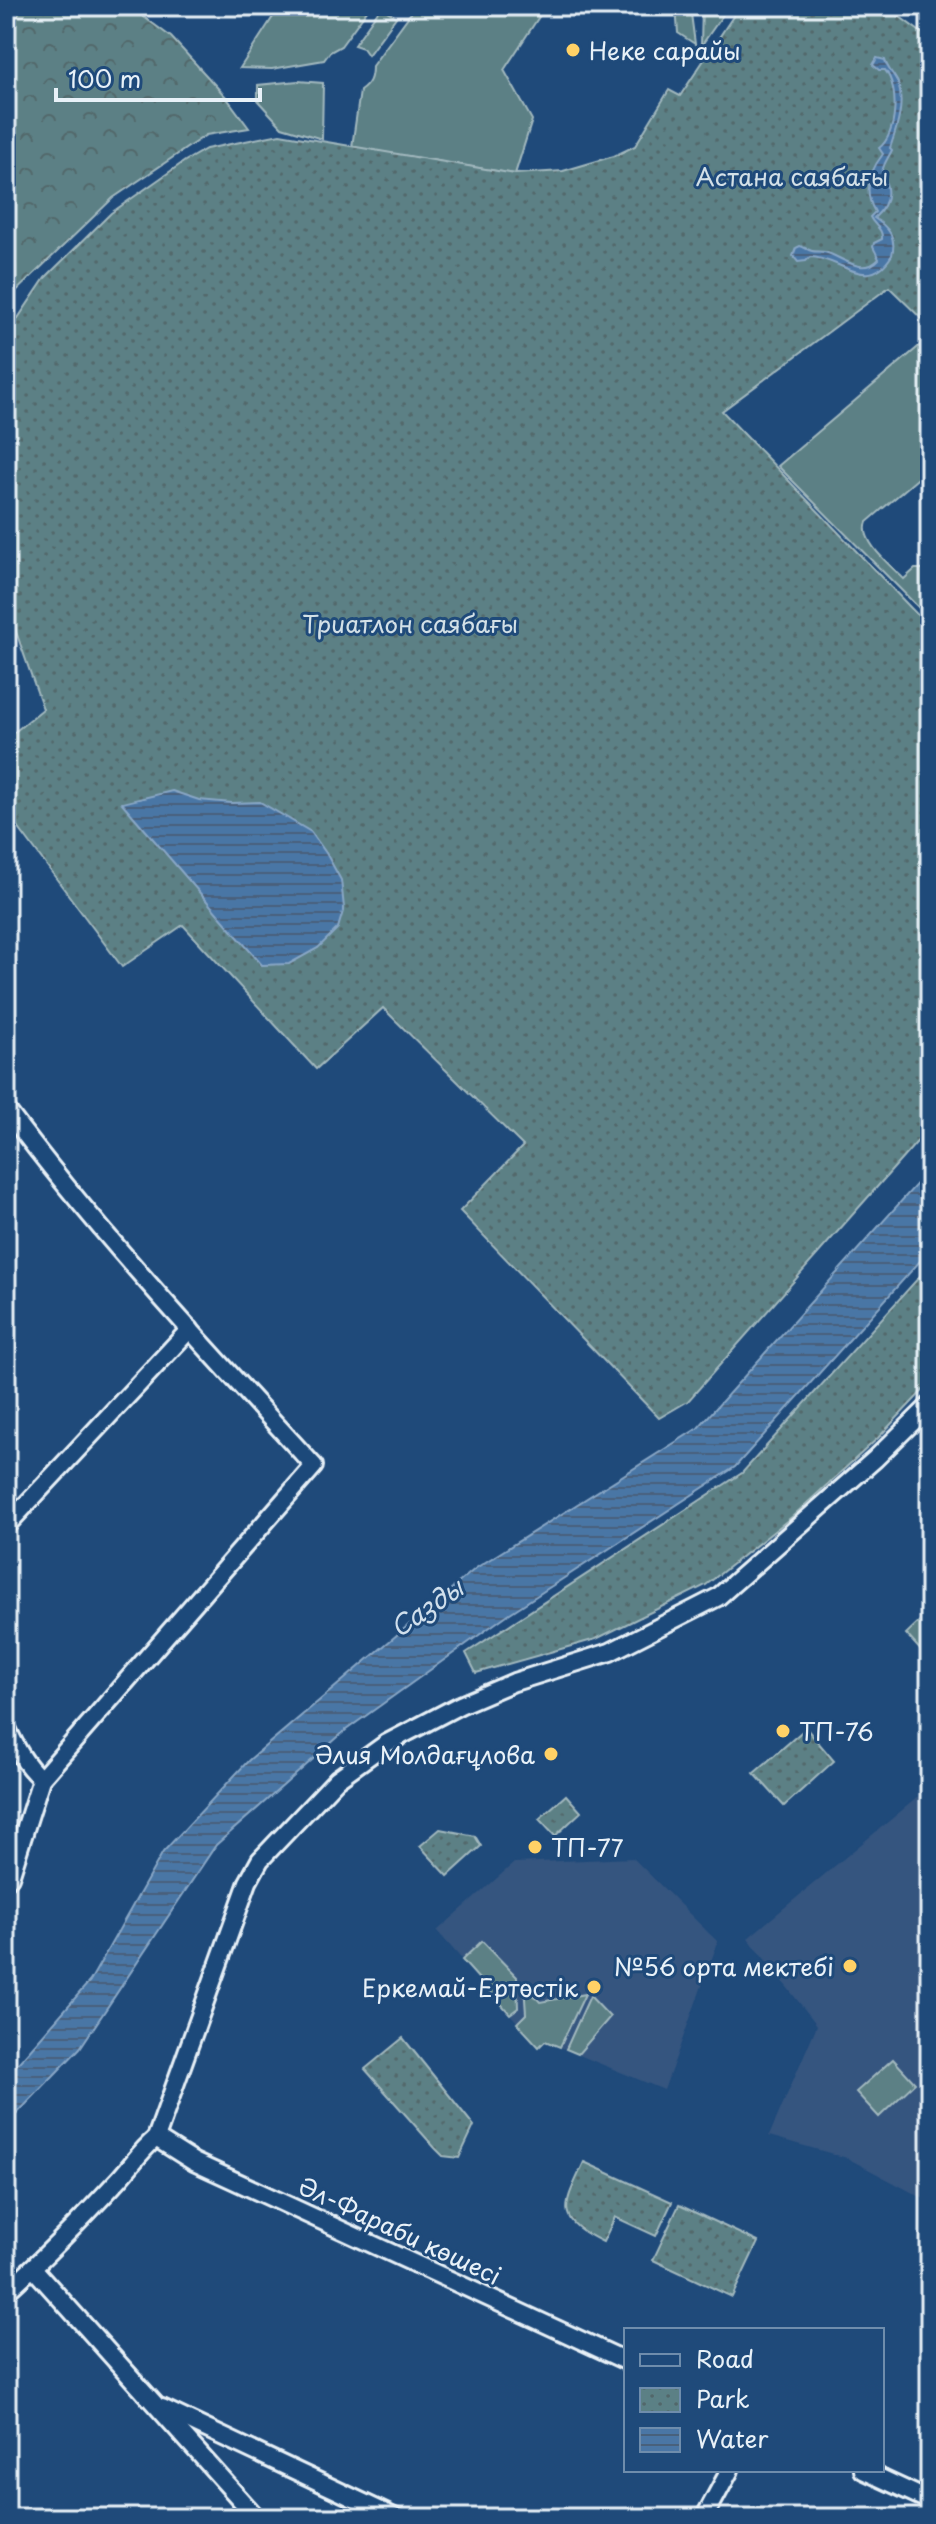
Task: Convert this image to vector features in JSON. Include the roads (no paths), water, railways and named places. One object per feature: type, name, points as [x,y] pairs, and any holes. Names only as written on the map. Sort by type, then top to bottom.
[{"type":"street","points":[[6,1109],[55,1175],[314,1466],[41,1779],[10,1877],[6,1881]]},
{"type":"street","points":[[6,1526],[190,1329]]},
{"type":"street","points":[[6,2292],[33,2268],[156,2138],[248,1882],[260,1860],[343,1774],[387,1743],[460,1705],[514,1682],[610,1652],[718,1597],[875,1459],[930,1405]]},
{"type":"street","points":[[6,1726],[29,1768],[41,1779]]},
{"type":"street","name":"Әл-Фараби көшесі","points":[[156,2138],[194,2162],[624,2360]]},
{"type":"street","points":[[33,2268],[257,2518]]},
{"type":"street","points":[[153,2404],[396,2518]]},
{"type":"street","points":[[704,2518],[729,2472]]},
{"type":"street","points":[[867,2472],[930,2501]]},
{"type":"water","points":[[877,58],[885,60],[898,83],[901,99],[892,150],[882,172],[887,197],[874,218],[890,233],[892,255],[883,267],[863,273],[810,257],[798,262],[793,256],[800,246],[859,266],[873,264],[879,259],[873,247],[882,235],[870,217],[875,212],[869,197],[869,182],[883,154],[879,148],[890,133],[894,99],[890,78],[885,70],[873,65]]},
{"type":"water","points":[[172,791],[199,800],[260,802],[311,832],[341,880],[344,908],[338,928],[318,948],[289,964],[262,965],[122,803]]},
{"type":"water","points":[[930,1169],[930,1250],[735,1467],[507,1615],[346,1730],[216,1845],[80,2048],[6,2125],[6,2077],[90,1981],[163,1852],[249,1760],[476,1568],[698,1428]]},
{"type":"place","name":"Неке сарайы","points":[[573,50]]},
{"type":"place","name":"ТП-76","points":[[783,1731]]},
{"type":"place","name":"Әлия Молдағұлова","points":[[551,1754]]},
{"type":"place","name":"ТП-77","points":[[535,1847]]},
{"type":"place","name":"№56 орта мектебі","points":[[850,1966]]},
{"type":"place","name":"Еркемай-Ертөстік","points":[[594,1987]]},
{"type":"park label","name":"Астана саябағы","points":[[792,176]]},
{"type":"park label","name":"Триатлон саябағы","points":[[410,623]]},
{"type":"water label","name":"Сазды","points":[[426,1607]]}]
